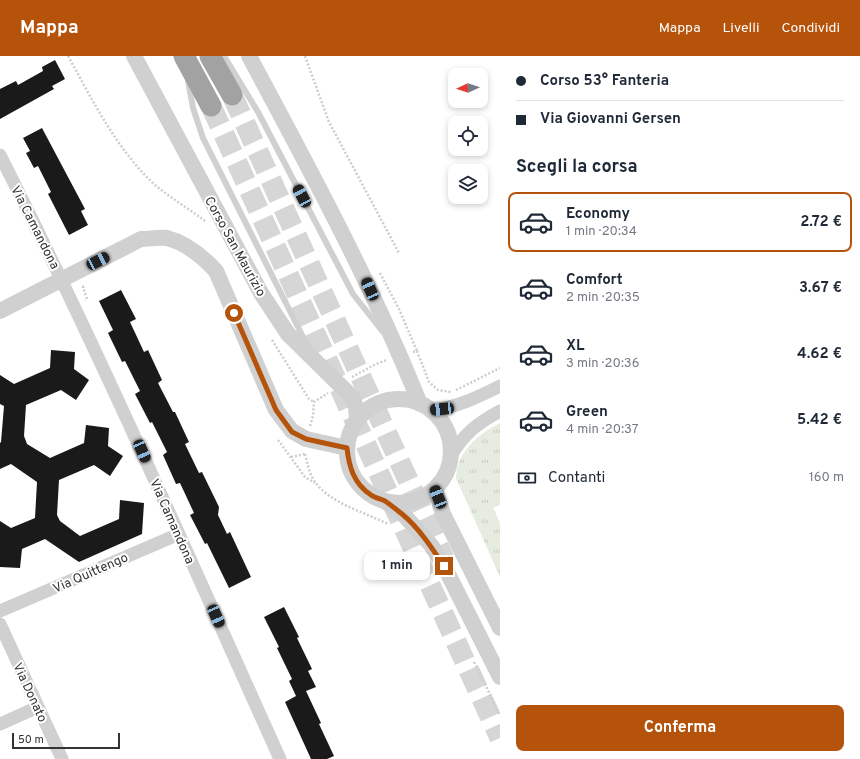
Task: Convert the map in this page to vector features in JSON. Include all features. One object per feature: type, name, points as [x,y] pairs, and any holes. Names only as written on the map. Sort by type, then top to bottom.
[{"type":"highway","points":[[184,56],[211,106]]},
{"type":"highway","points":[[210,56],[232,95]]},
{"type":"street","name":"Corso San Maurizio","points":[[134,56],[261,293],[288,334],[352,397],[356,407],[357,420]]},
{"type":"street","points":[[249,56],[365,277],[400,356],[425,407],[440,420],[447,431],[450,444],[448,469],[435,489],[424,497],[411,502],[398,503],[384,501]]},
{"type":"street","name":"Via Camandona","points":[[0,155],[62,279],[280,759]]},
{"type":"street","points":[[0,311],[141,239],[166,238],[184,245],[202,256],[216,271],[276,410],[292,432],[306,446],[347,448]]},
{"type":"street","points":[[500,386],[468,402],[442,409],[425,407],[406,400],[392,400],[379,403],[367,410],[357,420],[350,434],[347,448],[348,462],[353,475],[361,486],[372,495],[403,514],[431,545],[444,566],[500,677]]},
{"type":"street","points":[[450,457],[462,439],[482,421],[500,411]]},
{"type":"street","points":[[435,489],[443,514],[500,628]]},
{"type":"street","name":"Via Quittengo","points":[[0,611],[179,534]]},
{"type":"street","name":"Via Donato","points":[[0,624],[62,759]]},
{"type":"street","points":[[0,724],[38,707]]},
{"type":"lane","points":[[184,56],[193,108],[203,138],[315,361]]},
{"type":"lane","points":[[224,56],[258,112],[353,294],[400,356]]},
{"type":"path","points":[[68,56],[122,148],[155,185],[204,220],[208,225]]},
{"type":"path","points":[[305,56],[329,122],[399,253]]},
{"type":"path","points":[[74,305],[88,299],[83,287],[89,284]]},
{"type":"path","points":[[270,336],[309,399],[314,402]]},
{"type":"path","points":[[314,402],[376,364],[417,351],[429,382],[438,390],[451,392],[500,368]]},
{"type":"path","points":[[314,402],[313,416],[306,446],[309,470],[315,483]]},
{"type":"path","points":[[277,438],[305,477],[315,483],[328,496],[394,527]]},
{"type":"path","points":[[291,457],[306,446]]},
{"type":"path","points":[[472,658],[500,715]]},
{"type":"green space","points":[[500,423],[500,505],[493,508],[500,523],[500,577],[456,478],[460,459],[470,444],[476,438]]},
{"type":"building","points":[[55,60],[65,79],[52,86],[54,89],[0,119],[0,89],[16,81],[18,85],[43,71],[42,67]]},
{"type":"building","points":[[42,128],[85,209],[81,211],[88,225],[69,235],[48,194],[51,192],[38,166],[34,168],[26,153],[30,151],[23,138]]},
{"type":"building","points":[[121,290],[136,319],[130,322],[144,352],[148,350],[162,380],[158,383],[173,412],[175,412],[189,442],[185,444],[199,473],[202,472],[219,507],[218,515],[227,534],[230,532],[251,577],[229,588],[207,543],[205,544],[190,515],[194,513],[180,483],[176,484],[163,455],[167,452],[152,422],[150,423],[135,394],[140,391],[125,361],[122,362],[108,333],[113,330],[99,301]]},
{"type":"building","points":[[51,350],[75,352],[74,369],[89,380],[76,400],[61,390],[26,405],[24,436],[27,444],[50,458],[84,443],[86,425],[109,428],[108,446],[123,456],[110,476],[94,465],[59,480],[57,515],[60,521],[80,536],[119,519],[120,500],[144,503],[142,534],[79,562],[45,539],[22,549],[20,568],[0,567],[0,521],[11,528],[35,518],[37,482],[11,464],[0,469],[0,443],[4,406],[0,404],[0,375],[14,384],[50,368]]},
{"type":"building","points":[[284,607],[299,637],[297,638],[312,669],[308,671],[316,687],[306,691],[334,756],[327,759],[311,759],[285,702],[296,696],[289,681],[292,679],[277,648],[279,647],[264,617]]},
{"type":"tunnel","points":[[232,95],[446,563]]},
{"type":"tunnel","points":[[211,106],[500,738]]},
{"type":"route","points":[[234,313],[276,410],[292,432],[306,439],[336,447],[347,448],[348,462],[353,475],[361,486],[372,495],[403,514],[431,545],[444,566]]}]
